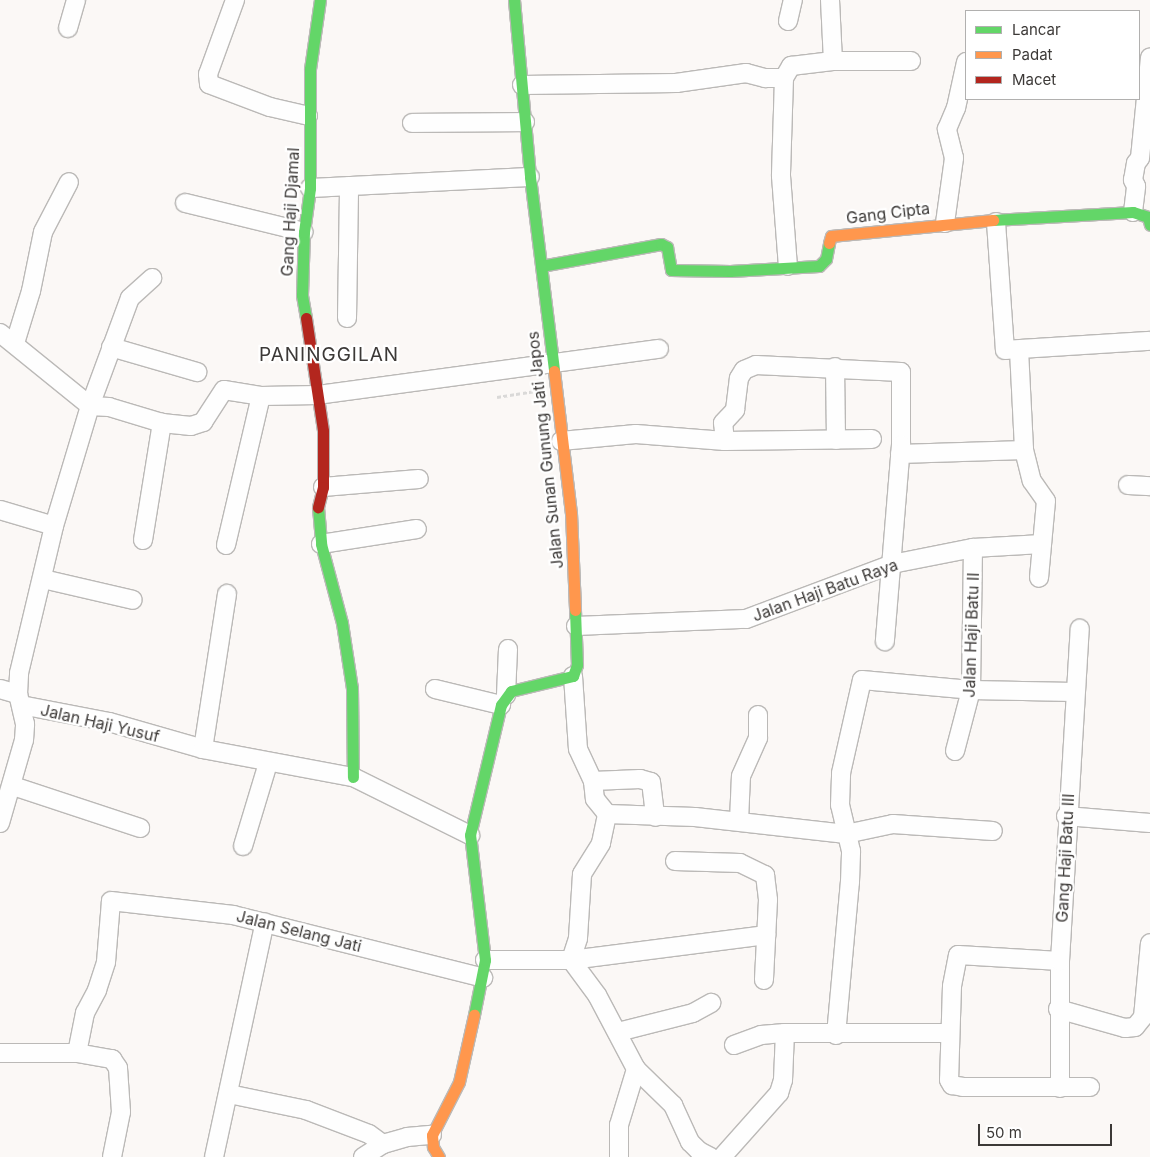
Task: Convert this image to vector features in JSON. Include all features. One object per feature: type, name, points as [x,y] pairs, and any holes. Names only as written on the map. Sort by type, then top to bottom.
[{"type":"street","points":[[68,28],[76,0]]},
{"type":"street","points":[[235,0],[208,74],[209,84],[270,107],[308,116]]},
{"type":"street","name":"Gang Haji Djamal","points":[[320,0],[314,34],[308,116],[310,188],[304,232],[302,295],[323,431],[323,487],[317,512],[321,544],[342,623],[352,688],[353,777]]},
{"type":"street","name":"Jalan Sunan Gunung Jati Japos","points":[[514,0],[530,177],[574,546],[577,665],[573,676]]},
{"type":"street","points":[[788,21],[792,0]]},
{"type":"street","points":[[830,0],[832,61]]},
{"type":"street","points":[[1150,57],[1140,158],[1136,163],[1133,180],[1136,186],[1133,212],[1148,218],[1150,225]]},
{"type":"street","points":[[788,266],[781,176],[784,78],[791,66],[832,61],[911,61]]},
{"type":"street","points":[[945,223],[954,158],[947,129],[956,108],[965,67]]},
{"type":"street","points":[[522,85],[676,83],[746,73],[765,78],[784,78]]},
{"type":"street","points":[[412,123],[525,122]]},
{"type":"street","points":[[310,188],[530,177]]},
{"type":"street","points":[[15,343],[32,291],[43,232],[69,182]]},
{"type":"street","points":[[347,318],[349,186]]},
{"type":"street","points":[[185,203],[304,232]]},
{"type":"street","name":"Gang Cipta","points":[[541,266],[661,244],[667,246],[671,270],[730,271],[788,266],[819,266],[824,263],[831,236],[945,223],[996,222],[1133,212]]},
{"type":"street","points":[[996,222],[1005,350],[1150,341]]},
{"type":"street","points":[[0,823],[13,786],[24,740],[25,724],[19,700],[19,673],[43,579],[54,526],[90,406],[111,347],[133,292],[152,278]]},
{"type":"street","points":[[0,333],[15,343],[90,406],[109,407],[162,423],[198,425],[206,418],[224,390],[261,396],[318,395],[659,349]]},
{"type":"street","points":[[111,347],[197,372]]},
{"type":"street","points":[[1020,350],[1024,450],[1029,475],[1046,501],[1039,578]]},
{"type":"street","points":[[726,440],[723,423],[735,410],[739,378],[744,370],[756,365],[835,367],[901,372],[900,454],[886,641]]},
{"type":"street","points":[[835,367],[836,440]]},
{"type":"street","points":[[226,546],[261,396]]},
{"type":"street","points":[[142,540],[162,423]]},
{"type":"street","points":[[561,441],[636,434],[726,440],[872,439]]},
{"type":"street","points":[[900,454],[1024,450]]},
{"type":"street","points":[[323,487],[419,479]]},
{"type":"street","points":[[1128,486],[1150,486]]},
{"type":"street","points":[[0,510],[54,526]]},
{"type":"street","points":[[321,544],[417,529]]},
{"type":"street","name":"Jalan Haji Batu Raya","points":[[576,626],[746,619],[892,564],[973,548],[1042,544]]},
{"type":"street","name":"Jalan Haji Batu II","points":[[955,751],[972,690],[973,548]]},
{"type":"street","points":[[43,579],[133,600]]},
{"type":"street","points":[[202,748],[227,594]]},
{"type":"street","name":"Gang Haji Batu III","points":[[1060,1088],[1058,1009],[1066,816],[1080,629]]},
{"type":"street","points":[[439,1157],[433,1147],[432,1135],[459,1082],[484,969],[470,835],[503,700],[508,649]]},
{"type":"street","points":[[435,689],[503,700],[520,688],[566,680],[573,676],[578,749],[593,781],[595,799],[607,814],[739,821],[846,834],[893,824],[993,831]]},
{"type":"street","points":[[836,1035],[850,882],[851,851],[840,805],[841,772],[862,680],[972,690],[1074,692]]},
{"type":"street","name":"Jalan Haji Yusuf","points":[[0,689],[19,700],[109,722],[202,748],[268,763],[353,777],[432,819],[470,835]]},
{"type":"street","points":[[739,821],[741,776],[758,738],[758,715]]},
{"type":"street","points":[[243,846],[268,763]]},
{"type":"street","points":[[593,781],[640,778],[651,782],[655,817]]},
{"type":"street","points":[[13,786],[140,828]]},
{"type":"street","points":[[607,814],[601,843],[582,874],[578,938],[571,960],[618,1032],[636,1069],[681,1115],[690,1142],[699,1151],[711,1157]]},
{"type":"street","points":[[1066,816],[1150,823]]},
{"type":"street","points":[[675,862],[740,863],[758,869],[768,884],[764,980]]},
{"type":"street","name":"Jalan Selang Jati","points":[[77,1053],[85,1013],[98,990],[106,962],[111,901],[161,904],[265,922],[484,969],[766,935]]},
{"type":"street","points":[[214,1157],[265,922]]},
{"type":"street","points":[[1058,1009],[1125,1028],[1135,1027],[1143,1017],[1150,943]]},
{"type":"street","points":[[1060,960],[958,955],[953,977],[948,1073],[952,1085],[1090,1088]]},
{"type":"street","points":[[618,1032],[692,1013],[711,1003]]},
{"type":"street","points":[[734,1045],[761,1036],[785,1033],[836,1035],[950,1033]]},
{"type":"street","points":[[722,1157],[779,1094],[783,1080],[785,1033]]},
{"type":"street","points":[[0,1054],[77,1053],[105,1056],[118,1068],[121,1112],[112,1157]]},
{"type":"street","points":[[619,1157],[619,1125],[636,1069]]},
{"type":"street","points":[[229,1094],[306,1110],[369,1134],[383,1144]]},
{"type":"street","points":[[363,1157],[383,1144],[406,1137],[432,1135]]},
{"type":"path","points":[[497,397],[556,389]]},
{"type":"traffic: fast","points":[[306,318],[302,295],[304,232],[310,188],[310,69],[320,0]]},
{"type":"traffic: fast","points":[[514,0],[530,177],[554,371]]},
{"type":"traffic: fast","points":[[993,220],[1133,212],[1148,217],[1150,225]]},
{"type":"traffic: fast","points":[[541,266],[661,244],[667,247],[671,270],[730,271],[819,266],[826,259],[829,243]]},
{"type":"traffic: fast","points":[[318,507],[321,544],[342,623],[352,688],[353,777]]},
{"type":"traffic: fast","points":[[474,1015],[485,960],[470,835],[501,705],[511,691],[573,676],[577,665],[575,610]]},
{"type":"traffic: slow","points":[[829,243],[831,236],[993,220]]},
{"type":"traffic: slow","points":[[554,371],[571,513],[575,610]]},
{"type":"traffic: slow","points":[[439,1157],[433,1147],[432,1135],[459,1082],[474,1015]]},
{"type":"traffic: jam","points":[[306,318],[323,431],[323,487],[318,507]]},
{"type":"district","name":"PANINGGILAN","points":[[329,355]]}]
